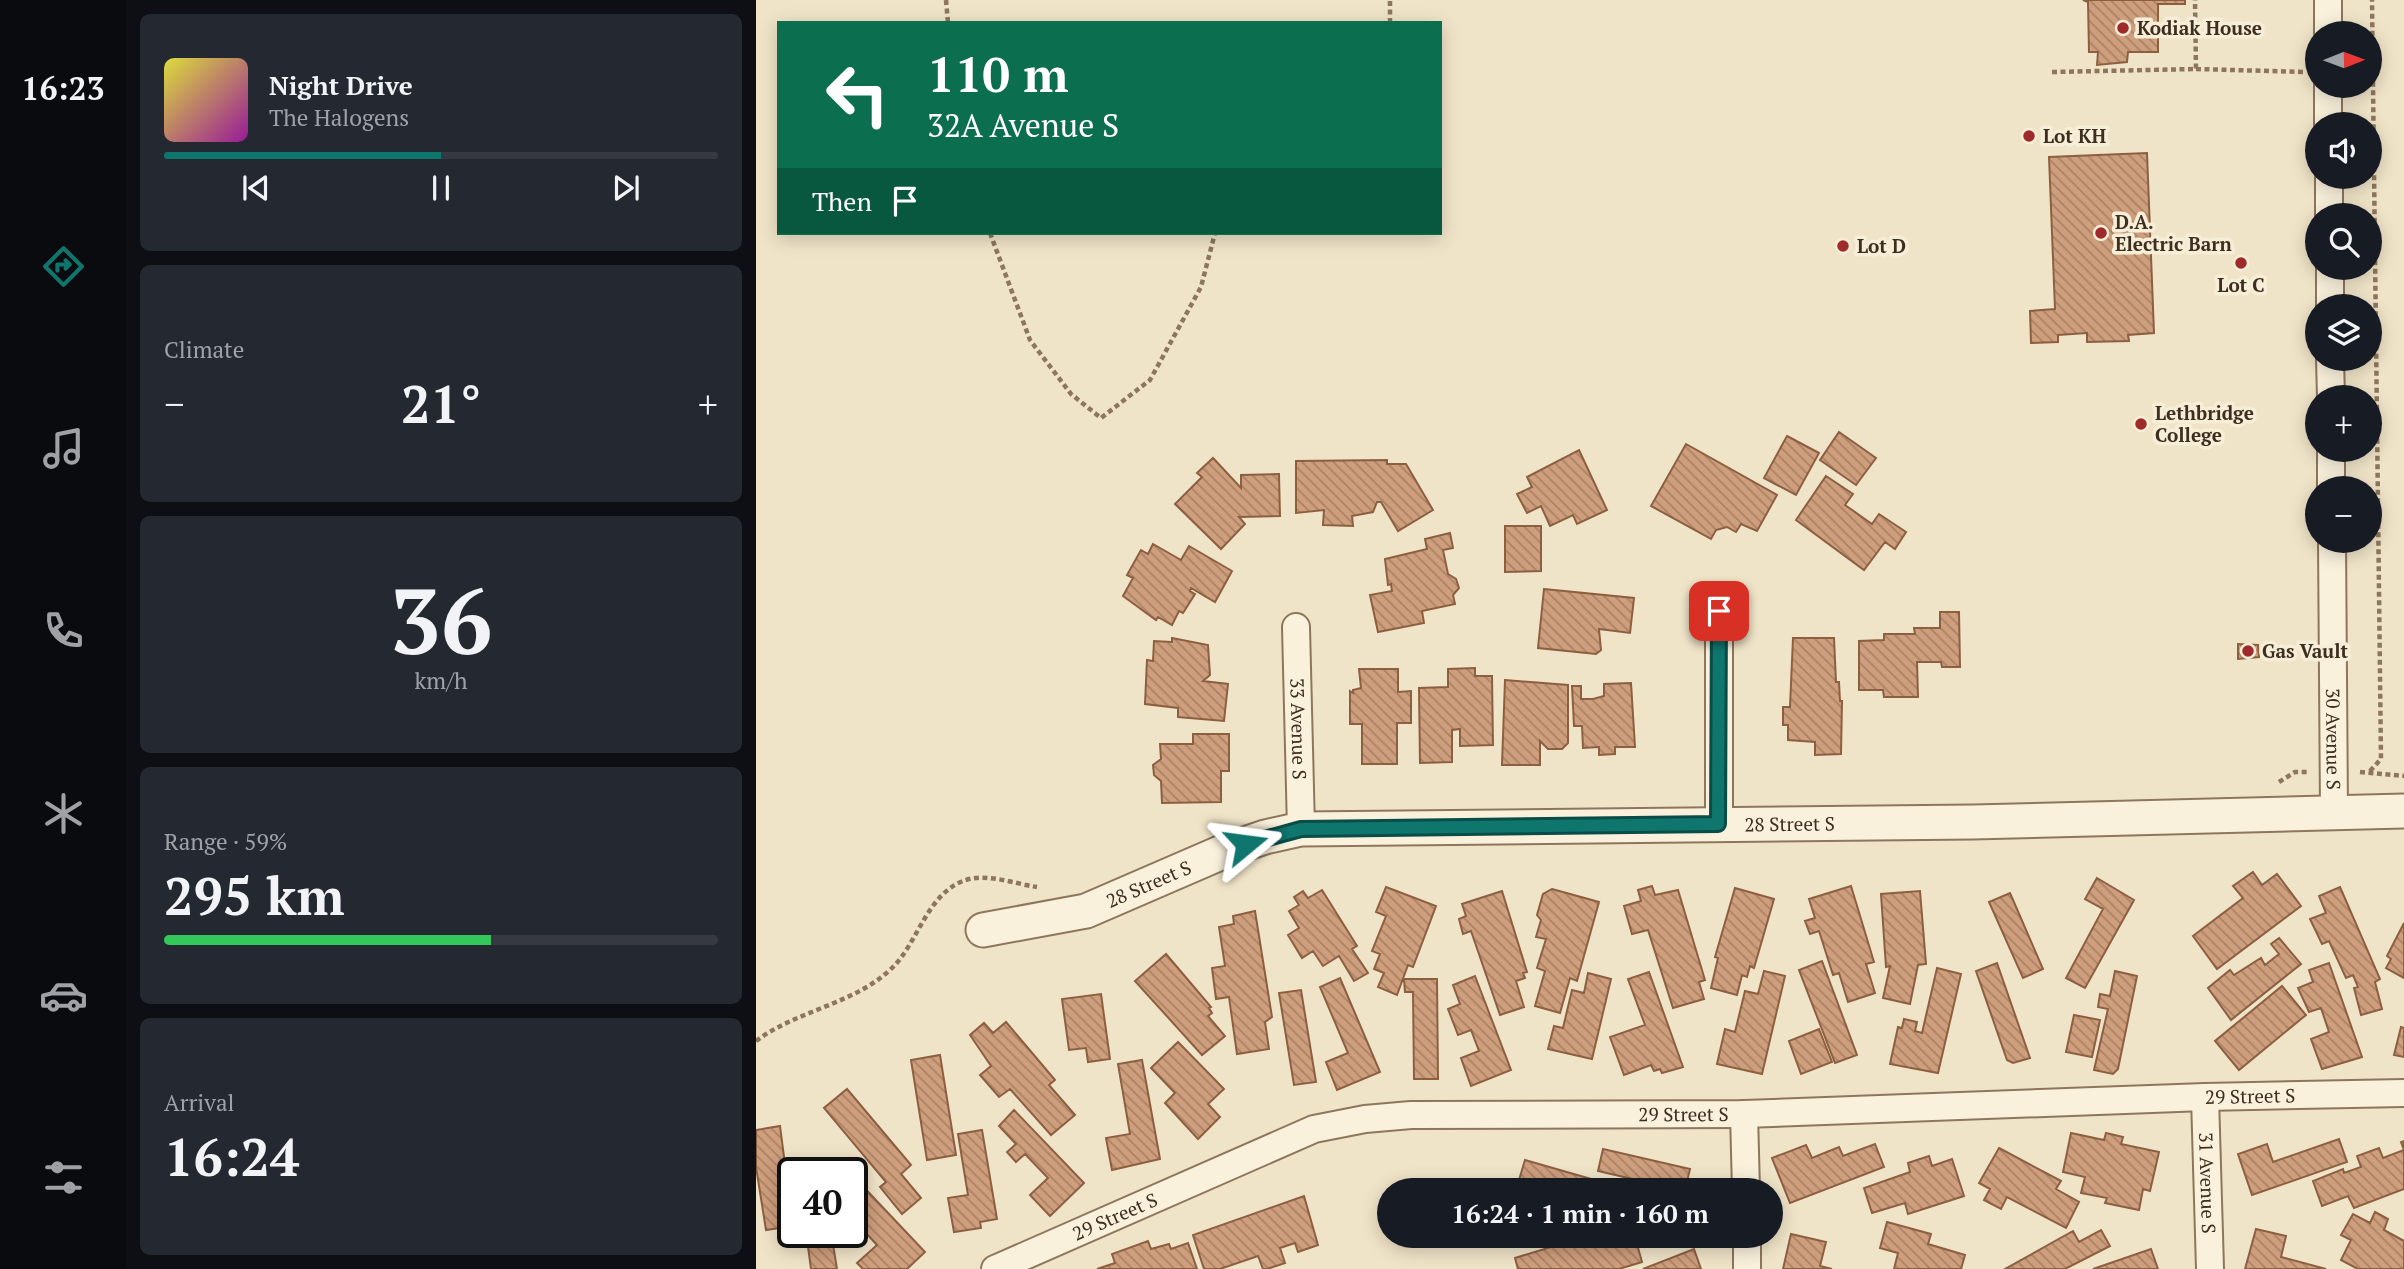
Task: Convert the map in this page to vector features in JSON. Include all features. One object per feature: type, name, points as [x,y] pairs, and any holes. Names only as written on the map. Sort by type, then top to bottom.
[{"type":"street","points":[[2328,0],[2328,21]]},
{"type":"street","name":"30 Avenue S","points":[[2332,553],[2334,812]]},
{"type":"street","points":[[1718,824],[1719,611]]},
{"type":"street","name":"33 Avenue S","points":[[1296,627],[1301,829]]},
{"type":"street","name":"28 Street S","points":[[983,930],[1086,911],[1227,850],[1265,837],[1301,829],[1973,822],[2404,811]]},
{"type":"street","name":"29 Street S","points":[[995,1269],[1033,1261],[1314,1129],[1365,1119],[1411,1115],[1744,1114],[2205,1097],[2404,1093]]},
{"type":"street","name":"31 Avenue S","points":[[2205,1097],[2210,1269]]},
{"type":"street","points":[[1744,1114],[1746,1178]]},
{"type":"street","points":[[1747,1248],[1747,1269]]},
{"type":"path","points":[[946,0],[948,21]]},
{"type":"path","points":[[1390,0],[1390,21]]},
{"type":"path","points":[[2195,0],[2196,69]]},
{"type":"path","points":[[2372,0],[2372,21]]},
{"type":"path","points":[[2052,72],[2109,67],[2305,73]]},
{"type":"path","points":[[2370,771],[2381,759],[2371,98]]},
{"type":"path","points":[[991,235],[1030,340],[1071,394],[1101,418],[1150,380],[1201,287],[1214,235]]},
{"type":"building","name":"Kodiak House","points":[[2083,0],[2185,0],[2185,4],[2158,4],[2158,52],[2128,52],[2127,62],[2097,65],[2098,52],[2089,52],[2088,2]]},
{"type":"building","name":"D.A. Electric Barn","points":[[2147,153],[2154,333],[2128,335],[2129,341],[2087,342],[2087,333],[2058,335],[2058,342],[2031,343],[2030,311],[2055,309],[2049,157]]},
{"type":"building","points":[[1839,432],[1876,458],[1856,485],[1820,460]]},
{"type":"building","points":[[1787,436],[1819,453],[1796,495],[1764,478]]},
{"type":"building","points":[[1686,444],[1777,495],[1757,531],[1741,524],[1736,532],[1727,527],[1716,530],[1711,539],[1651,506]]},
{"type":"building","points":[[1579,450],[1607,510],[1577,524],[1573,515],[1550,526],[1541,506],[1527,513],[1517,494],[1532,487],[1527,477]]},
{"type":"building","points":[[1213,458],[1241,488],[1241,475],[1279,474],[1280,516],[1239,517],[1245,524],[1221,549],[1175,504],[1202,477],[1197,473]]},
{"type":"building","points":[[1387,460],[1387,464],[1406,464],[1433,510],[1398,531],[1381,502],[1377,502],[1373,512],[1352,516],[1353,526],[1323,525],[1324,510],[1296,513],[1296,461]]},
{"type":"building","points":[[1826,476],[1853,494],[1845,505],[1872,524],[1879,514],[1906,532],[1895,549],[1885,542],[1864,570],[1796,520]]},
{"type":"building","points":[[1505,526],[1541,526],[1541,571],[1505,572]]},
{"type":"building","points":[[1450,533],[1453,548],[1443,550],[1448,574],[1456,579],[1459,588],[1453,595],[1455,604],[1422,611],[1424,623],[1378,632],[1370,595],[1392,591],[1391,584],[1388,585],[1385,559],[1427,549],[1425,539]]},
{"type":"building","points":[[1153,544],[1181,560],[1189,546],[1232,571],[1215,602],[1191,588],[1190,591],[1195,594],[1183,613],[1179,611],[1172,625],[1158,617],[1156,620],[1123,596],[1133,578],[1127,575],[1141,550],[1148,554]]},
{"type":"building","points":[[1544,589],[1634,598],[1630,633],[1599,629],[1601,650],[1596,654],[1538,648]]},
{"type":"building","points":[[1940,612],[1959,612],[1960,667],[1942,667],[1941,662],[1917,662],[1918,697],[1884,697],[1883,690],[1859,690],[1859,641],[1884,640],[1884,634],[1915,634],[1914,628],[1940,628]]},
{"type":"building","points":[[1172,638],[1208,645],[1210,675],[1203,681],[1228,684],[1224,721],[1178,717],[1178,708],[1145,704],[1147,660],[1153,661],[1154,641],[1172,642]]},
{"type":"building","points":[[1793,638],[1834,638],[1836,682],[1839,682],[1842,701],[1841,754],[1815,755],[1815,742],[1788,740],[1788,725],[1783,725],[1783,707],[1790,707]]},
{"type":"building","name":"Gas Vault","points":[[2238,644],[2258,645],[2259,657],[2238,659]]},
{"type":"building","points":[[1475,668],[1475,676],[1492,676],[1493,745],[1460,746],[1460,729],[1452,730],[1452,762],[1420,763],[1419,688],[1448,687],[1448,669]]},
{"type":"building","points":[[1359,669],[1398,669],[1398,692],[1411,691],[1411,723],[1397,723],[1397,764],[1362,764],[1362,724],[1350,724],[1350,691],[1353,693],[1353,690],[1361,688]]},
{"type":"building","points":[[1505,680],[1568,685],[1568,743],[1562,749],[1548,749],[1540,741],[1540,765],[1502,765]]},
{"type":"building","points":[[1631,683],[1635,747],[1615,747],[1615,754],[1599,755],[1599,747],[1583,748],[1582,726],[1574,726],[1572,686],[1581,686],[1581,699],[1593,699],[1604,696],[1604,684]]},
{"type":"building","points":[[1193,734],[1229,734],[1229,771],[1221,771],[1221,802],[1162,803],[1161,781],[1154,775],[1153,765],[1161,759],[1160,744],[1193,744]]},
{"type":"building","points":[[2253,872],[2262,885],[2277,874],[2301,906],[2217,969],[2193,936],[2243,898],[2233,886]]},
{"type":"building","points":[[2097,878],[2134,900],[2085,988],[2066,978],[2103,909],[2085,899]]},
{"type":"building","points":[[1652,886],[1655,895],[1678,890],[1705,980],[1699,982],[1704,999],[1673,1008],[1648,930],[1632,934],[1624,906],[1641,901],[1638,890]]},
{"type":"building","points":[[1851,886],[1874,962],[1866,964],[1875,993],[1848,1002],[1839,973],[1833,975],[1819,931],[1810,934],[1805,921],[1815,918],[1809,899]]},
{"type":"building","points":[[1386,887],[1436,906],[1413,967],[1408,965],[1397,995],[1378,987],[1384,973],[1374,969],[1380,954],[1372,951],[1386,916],[1376,912]]},
{"type":"building","points":[[2340,887],[2380,979],[2375,982],[2382,1009],[2361,1015],[2354,988],[2358,987],[2353,975],[2346,978],[2329,941],[2322,944],[2310,919],[2326,913],[2319,896]]},
{"type":"building","points":[[1735,888],[1774,899],[1754,968],[1750,966],[1747,977],[1742,975],[1737,995],[1711,988],[1718,958],[1715,957]]},
{"type":"building","points":[[1552,889],[1599,902],[1577,981],[1570,978],[1560,1013],[1535,1006],[1545,971],[1537,968],[1546,939],[1536,937],[1541,920],[1537,915],[1543,894]]},
{"type":"building","points":[[1322,890],[1357,946],[1352,949],[1368,973],[1354,981],[1339,956],[1323,966],[1313,951],[1302,958],[1288,935],[1299,928],[1289,911],[1299,905],[1294,897],[1303,891],[1308,898]]},
{"type":"building","points":[[1502,891],[1527,972],[1523,973],[1525,978],[1516,981],[1524,1007],[1500,1015],[1471,931],[1463,934],[1459,919],[1466,916],[1462,904]]},
{"type":"building","points":[[1920,891],[1926,964],[1918,965],[1910,1004],[1883,998],[1890,966],[1886,967],[1881,894]]},
{"type":"building","points":[[2010,893],[2043,969],[2023,978],[1989,902]]},
{"type":"building","points":[[1255,911],[1272,1017],[1265,1022],[1269,1049],[1237,1054],[1229,997],[1216,999],[1212,968],[1225,966],[1219,927],[1234,924],[1233,916]]},
{"type":"building","points":[[2404,923],[2404,978],[2386,968],[2391,959],[2387,956]]},
{"type":"building","points":[[2279,938],[2301,964],[2231,1020],[2208,988],[2230,970],[2234,975],[2261,958],[2265,965],[2279,954],[2271,944]]},
{"type":"building","points":[[1166,954],[1211,1007],[1209,1008],[1212,1013],[1208,1016],[1225,1036],[1202,1055],[1135,981]]},
{"type":"building","points":[[1822,961],[1857,1055],[1835,1063],[1799,970]]},
{"type":"building","points":[[1997,963],[2030,1058],[2013,1063],[2007,1060],[1976,971]]},
{"type":"building","points":[[2329,963],[2362,1057],[2322,1069],[2311,1039],[2329,1032],[2321,1008],[2309,1012],[2298,988],[2313,982],[2309,970]]},
{"type":"building","points":[[1937,968],[1961,974],[1938,1073],[1890,1064],[1898,1027],[1902,1028],[1904,1019],[1917,1022],[1915,1031],[1922,1033]]},
{"type":"building","points":[[1764,971],[1785,976],[1762,1074],[1717,1064],[1725,1029],[1735,1032],[1745,991],[1758,994]]},
{"type":"building","points":[[2115,971],[2137,976],[2118,1069],[2113,1074],[2094,1070],[2108,1009],[2098,1007],[2100,994],[2110,996]]},
{"type":"building","points":[[1649,972],[1683,1067],[1662,1073],[1660,1069],[1654,1071],[1651,1065],[1624,1075],[1610,1037],[1645,1025],[1628,979]]},
{"type":"building","points":[[1588,973],[1611,979],[1592,1059],[1548,1049],[1554,1026],[1563,1028],[1572,990],[1584,993]]},
{"type":"building","points":[[1475,976],[1511,1070],[1471,1086],[1461,1058],[1479,1051],[1471,1030],[1458,1035],[1448,1009],[1460,1004],[1453,985]]},
{"type":"building","points":[[1340,978],[1380,1072],[1337,1090],[1326,1062],[1348,1053],[1320,987]]},
{"type":"building","points":[[1404,979],[1437,979],[1438,1079],[1414,1079],[1413,992],[1405,992]]},
{"type":"building","points":[[2282,986],[2306,1015],[2239,1070],[2215,1041]]},
{"type":"building","points":[[1301,990],[1316,1082],[1294,1085],[1279,993]]},
{"type":"building","points":[[1101,994],[1110,1059],[1088,1062],[1086,1048],[1069,1050],[1062,999]]},
{"type":"building","points":[[2074,1015],[2100,1020],[2092,1057],[2066,1052]]},
{"type":"building","points":[[1006,1022],[1055,1080],[1049,1085],[1075,1115],[1051,1135],[1010,1089],[999,1097],[980,1075],[991,1066],[970,1035],[984,1023],[993,1033]]},
{"type":"building","points":[[2401,1027],[2404,1028],[2404,1057],[2394,1055]]},
{"type":"building","points":[[1819,1029],[1832,1062],[1801,1074],[1789,1041]]},
{"type":"building","points":[[1178,1042],[1224,1089],[1208,1104],[1220,1117],[1198,1139],[1165,1103],[1175,1093],[1151,1068]]},
{"type":"building","points":[[940,1055],[956,1155],[927,1160],[911,1060]]},
{"type":"building","points":[[1142,1060],[1160,1159],[1112,1170],[1106,1138],[1130,1134],[1118,1064]]},
{"type":"building","points":[[847,1089],[911,1165],[901,1174],[921,1198],[902,1214],[880,1187],[886,1182],[868,1157],[865,1157],[824,1108]]},
{"type":"building","points":[[1014,1110],[1084,1183],[1050,1216],[1030,1195],[1048,1178],[1025,1154],[1016,1162],[1007,1152],[1016,1144],[999,1126]]},
{"type":"building","points":[[780,1126],[784,1157],[777,1157],[777,1228],[766,1230],[756,1167],[756,1130]]},
{"type":"building","points":[[982,1130],[997,1219],[980,1222],[981,1228],[954,1232],[948,1198],[968,1195],[958,1134]]},
{"type":"building","points":[[2071,1133],[2104,1140],[2106,1133],[2123,1137],[2121,1144],[2159,1152],[2150,1191],[2143,1189],[2139,1210],[2105,1203],[2107,1198],[2081,1193],[2085,1177],[2063,1172]]},
{"type":"building","points":[[2339,1139],[2347,1162],[2252,1195],[2238,1154],[2267,1144],[2273,1162]]},
{"type":"building","points":[[1875,1144],[1884,1167],[1790,1203],[1783,1178],[1780,1178],[1772,1158],[1806,1145],[1812,1158],[1839,1147],[1843,1156]]},
{"type":"building","points":[[1999,1148],[2061,1181],[2056,1189],[2079,1202],[2066,1228],[2007,1197],[2001,1209],[1984,1200],[1990,1189],[1979,1183]]},
{"type":"building","points":[[2379,1148],[2383,1158],[2404,1150],[2404,1189],[2354,1208],[2348,1196],[2322,1206],[2313,1181],[2343,1169],[2344,1173],[2361,1167],[2357,1156]]},
{"type":"building","points":[[1603,1149],[1690,1169],[1688,1178],[1628,1178],[1598,1171]]},
{"type":"building","points":[[1929,1156],[1932,1166],[1952,1159],[1964,1196],[1908,1214],[1905,1203],[1872,1213],[1864,1188],[1910,1172],[1908,1163]]},
{"type":"building","points":[[1525,1160],[1588,1178],[1520,1178]]},
{"type":"building","points":[[868,1192],[925,1252],[907,1269],[863,1269],[857,1263],[877,1245],[868,1235]]},
{"type":"building","points":[[1304,1196],[1318,1245],[1298,1252],[1295,1243],[1280,1248],[1285,1263],[1267,1269],[1263,1269],[1258,1256],[1220,1269],[1204,1269],[1193,1235]]},
{"type":"building","points":[[2375,1212],[2388,1219],[2384,1230],[2404,1241],[2404,1269],[2358,1269],[2341,1260],[2351,1240],[2341,1235],[2353,1214],[2370,1223]]},
{"type":"building","points":[[1887,1222],[1931,1234],[1928,1244],[1965,1255],[1961,1269],[1894,1269],[1898,1253],[1880,1248]]},
{"type":"building","points":[[2256,1229],[2286,1236],[2281,1257],[2326,1269],[2245,1269]]},
{"type":"building","points":[[2101,1230],[2110,1246],[2065,1269],[2005,1269],[2073,1231],[2079,1242]]},
{"type":"building","points":[[1791,1234],[1826,1242],[1820,1266],[1832,1269],[1783,1269]]},
{"type":"building","points":[[1148,1241],[1151,1249],[1169,1244],[1171,1249],[1188,1243],[1197,1269],[1097,1269],[1115,1263],[1112,1254]]},
{"type":"building","points":[[808,1248],[834,1248],[837,1269],[811,1269]]},
{"type":"building","points":[[1548,1248],[1638,1248],[1642,1262],[1619,1269],[1518,1269],[1515,1258]]},
{"type":"building","points":[[1694,1249],[1701,1269],[1643,1269]]},
{"type":"building","points":[[2151,1249],[2158,1269],[2093,1269]]},
{"type":"place","name":"Kodiak House","points":[[2123,28]]},
{"type":"place","name":"Lot KH","points":[[2029,136]]},
{"type":"place","name":"D.A. Electric Barn","points":[[2101,233]]},
{"type":"place","name":"Lot D","points":[[1843,246]]},
{"type":"place","name":"Lot C","points":[[2241,263]]},
{"type":"place","name":"Lethbridge College","points":[[2141,424]]},
{"type":"place","name":"Gas Vault","points":[[2248,651]]},
{"type":"route","points":[[1246,844],[1301,829],[1718,824],[1719,611]]}]
